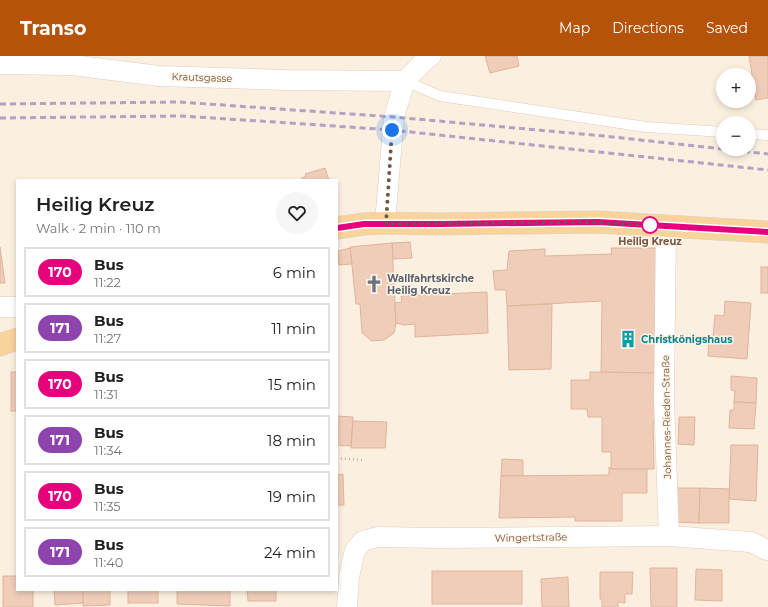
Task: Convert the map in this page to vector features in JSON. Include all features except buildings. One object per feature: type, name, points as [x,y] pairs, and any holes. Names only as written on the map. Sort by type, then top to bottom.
[{"type":"main road","points":[[338,228],[364,224],[598,222],[768,232]]},
{"type":"main road","points":[[0,345],[16,338]]},
{"type":"street","points":[[386,224],[394,117],[405,81],[426,59],[431,56]]},
{"type":"street","name":"Krautsgasse","points":[[0,64],[72,60],[159,76],[284,80],[405,81]]},
{"type":"street","name":"Johannes-Rieden-Straße","points":[[666,226],[664,400],[669,536]]},
{"type":"street","points":[[0,307],[16,307]]},
{"type":"street","name":"Wingertstraße","points":[[347,607],[349,577],[355,550],[363,540],[377,537],[440,538],[669,536],[751,542],[768,550]]},
{"type":"street","points":[[768,544],[768,554]]},
{"type":"lane","points":[[405,81],[440,96],[646,127],[716,132]]},
{"type":"lane","points":[[756,134],[768,135]]},
{"type":"path","points":[[338,458],[362,460]]},
{"type":"railway","points":[[0,104],[179,102],[394,117],[604,136],[716,148]]},
{"type":"railway","points":[[0,118],[181,116],[305,124],[392,130],[768,170]]},
{"type":"railway","points":[[756,153],[768,154]]},
{"type":"bus line","name":"170","points":[[338,228],[364,224],[598,222],[768,232]]},
{"type":"place","name":"Heilig Kreuz","points":[[650,225]]},
{"type":"place","name":"Wallfahrtskirche Heilig Kreuz","points":[[374,284]]},
{"type":"place","name":"Christkönigshaus","points":[[628,339]]},
{"type":"route","points":[[392,130],[386,224],[598,222],[653,225],[650,225]]}]
